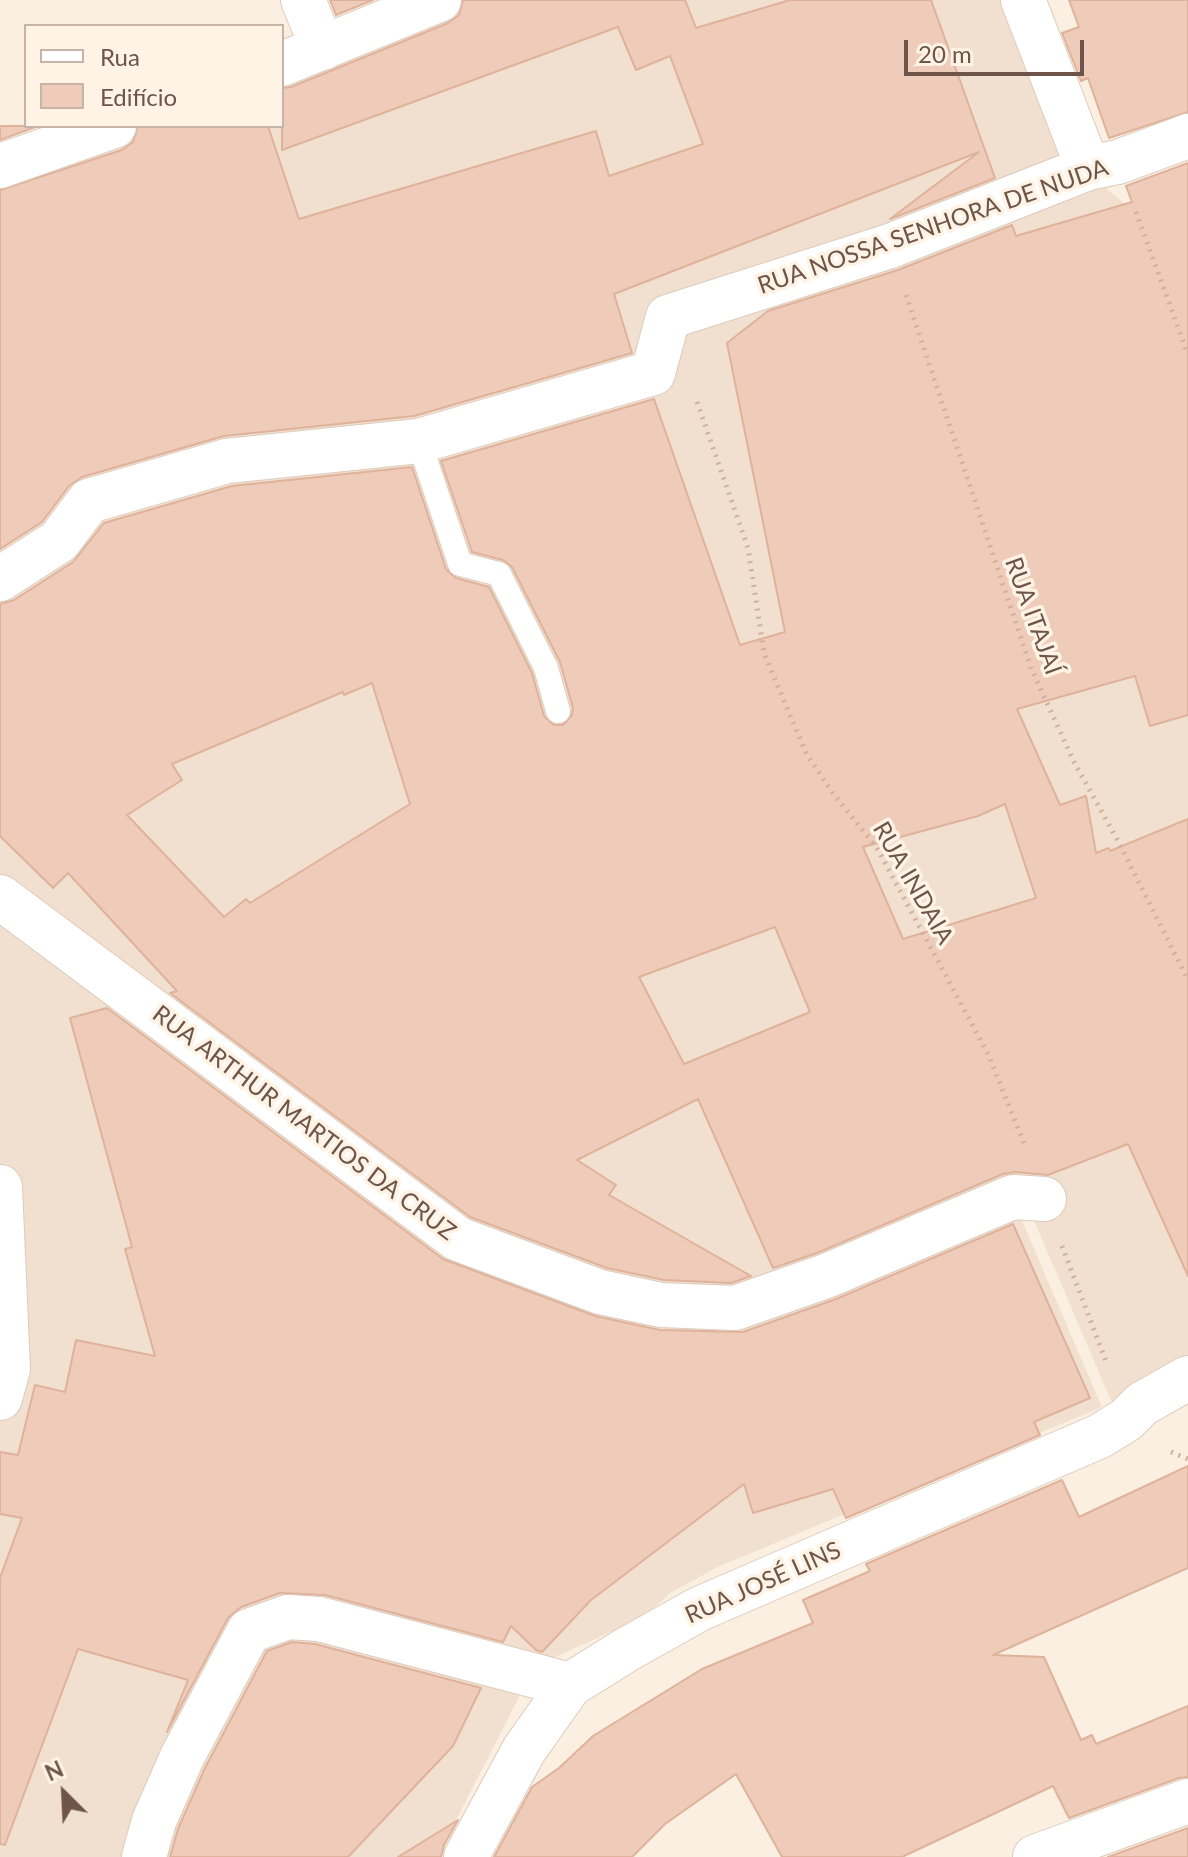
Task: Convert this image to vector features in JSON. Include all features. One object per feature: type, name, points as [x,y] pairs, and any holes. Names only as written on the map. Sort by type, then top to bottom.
[{"type":"street","points":[[303,0],[323,48]]},
{"type":"street","points":[[284,63],[439,0]]},
{"type":"street","points":[[1023,0],[1103,165]]},
{"type":"street","points":[[0,166],[108,128]]},
{"type":"street","name":"RUA NOSSA SENHORA DE NUDA","points":[[668,317],[890,246],[1188,136]]},
{"type":"street","points":[[0,579],[59,541],[89,501],[227,461],[419,441],[653,373],[668,317]]},
{"type":"street","name":"RUA ARTHUR MARTIOS DA CRUZ","points":[[0,897],[458,1239],[600,1292],[661,1305],[735,1308],[826,1276],[1013,1197],[1044,1199]]},
{"type":"street","points":[[0,1187],[8,1369],[0,1398]]},
{"type":"street","name":"RUA JOSÉ LINS","points":[[466,1857],[524,1750],[570,1685],[699,1609],[1100,1436],[1188,1378]]},
{"type":"street","points":[[149,1839],[182,1757],[249,1631],[288,1617],[319,1619],[570,1685]]},
{"type":"street","points":[[1035,1857],[1188,1801]]},
{"type":"lane","points":[[419,441],[460,564],[499,574],[546,668],[558,711]]},
{"type":"path","points":[[1103,165],[1188,355]]},
{"type":"path","name":"RUA ITAJAÍ","points":[[890,246],[1031,668],[1074,762],[1188,980]]},
{"type":"path","name":"RUA INDAIA","points":[[668,317],[748,548],[764,653],[806,753],[832,792],[877,848],[988,1054],[1119,1394],[1134,1412]]},
{"type":"shaded area","points":[[492,0],[1003,0],[1091,175],[1128,207],[1188,391],[1188,1365],[1115,1410],[1027,1204],[1020,1216],[1102,1407],[720,1566],[670,1593],[646,1616],[535,1666],[437,1857],[0,1857],[0,177],[136,128],[284,128],[284,75]]},
{"type":"building","points":[[330,0],[373,0],[336,15]]},
{"type":"building","points":[[463,0],[685,0],[696,28],[790,0],[931,0],[995,178],[890,219],[979,152],[614,294],[632,353],[414,416],[224,436],[82,477],[69,486],[42,522],[0,549],[0,190],[122,150],[133,142],[137,128],[269,128],[299,219],[596,131],[609,176],[703,144],[670,56],[636,70],[618,27],[282,150],[284,88],[448,23],[459,15]]},
{"type":"building","points":[[1069,0],[1188,0],[1188,112],[1109,138],[1088,78],[1081,81],[1062,33],[1079,27]]},
{"type":"building","points":[[0,126],[33,128],[0,140]]},
{"type":"building","points":[[1188,163],[1188,715],[1150,726],[1135,676],[1017,709],[1060,805],[1086,796],[1096,853],[1109,848],[1110,851],[1188,819],[1188,1276],[1128,1144],[1048,1175],[1003,1174],[817,1253],[773,1268],[698,1099],[577,1160],[616,1185],[609,1195],[751,1276],[731,1283],[664,1280],[607,1268],[470,1217],[170,993],[177,991],[68,873],[53,888],[0,836],[0,604],[14,600],[73,562],[104,523],[232,486],[412,467],[446,569],[456,578],[489,587],[532,673],[544,716],[554,725],[563,725],[572,715],[573,708],[560,662],[512,567],[503,560],[472,552],[441,461],[654,399],[740,645],[785,632],[727,343],[768,311],[898,270],[1012,225],[1016,236],[1132,202],[1126,186]],"holes":[[[372,683],[410,804],[250,903],[246,899],[224,917],[127,815],[182,780],[172,764],[343,692],[344,695]],[[1005,804],[1036,898],[903,939],[863,847],[978,816]],[[775,927],[810,1012],[684,1064],[639,977]]]},
{"type":"building","points":[[107,1008],[443,1259],[595,1316],[660,1330],[743,1332],[836,1299],[1013,1224],[1090,1398],[1034,1422],[1040,1435],[846,1518],[833,1489],[753,1513],[744,1484],[591,1600],[542,1652],[511,1626],[503,1642],[325,1595],[280,1593],[241,1607],[228,1618],[167,1732],[188,1680],[78,1649],[5,1845],[0,1844],[0,1578],[22,1518],[0,1514],[0,1452],[18,1455],[35,1385],[65,1392],[76,1340],[155,1356],[125,1249],[132,1247],[70,1018]]},
{"type":"building","points":[[1188,1466],[1188,1568],[993,1655],[1044,1657],[1081,1740],[1092,1735],[1096,1744],[1188,1706],[1188,1777],[1069,1818],[1053,1786],[902,1857],[782,1857],[736,1774],[665,1824],[632,1857],[494,1857],[532,1787],[559,1768],[593,1736],[702,1669],[813,1623],[803,1600],[870,1571],[866,1564],[1062,1480],[1079,1517]]},
{"type":"building","points":[[292,1642],[315,1644],[481,1688],[453,1746],[348,1857],[170,1857],[178,1829],[205,1768],[267,1651]]},
{"type":"building","points":[[458,1820],[441,1857],[398,1857]]},
{"type":"building","points":[[1188,1828],[1188,1857],[1108,1857]]}]
